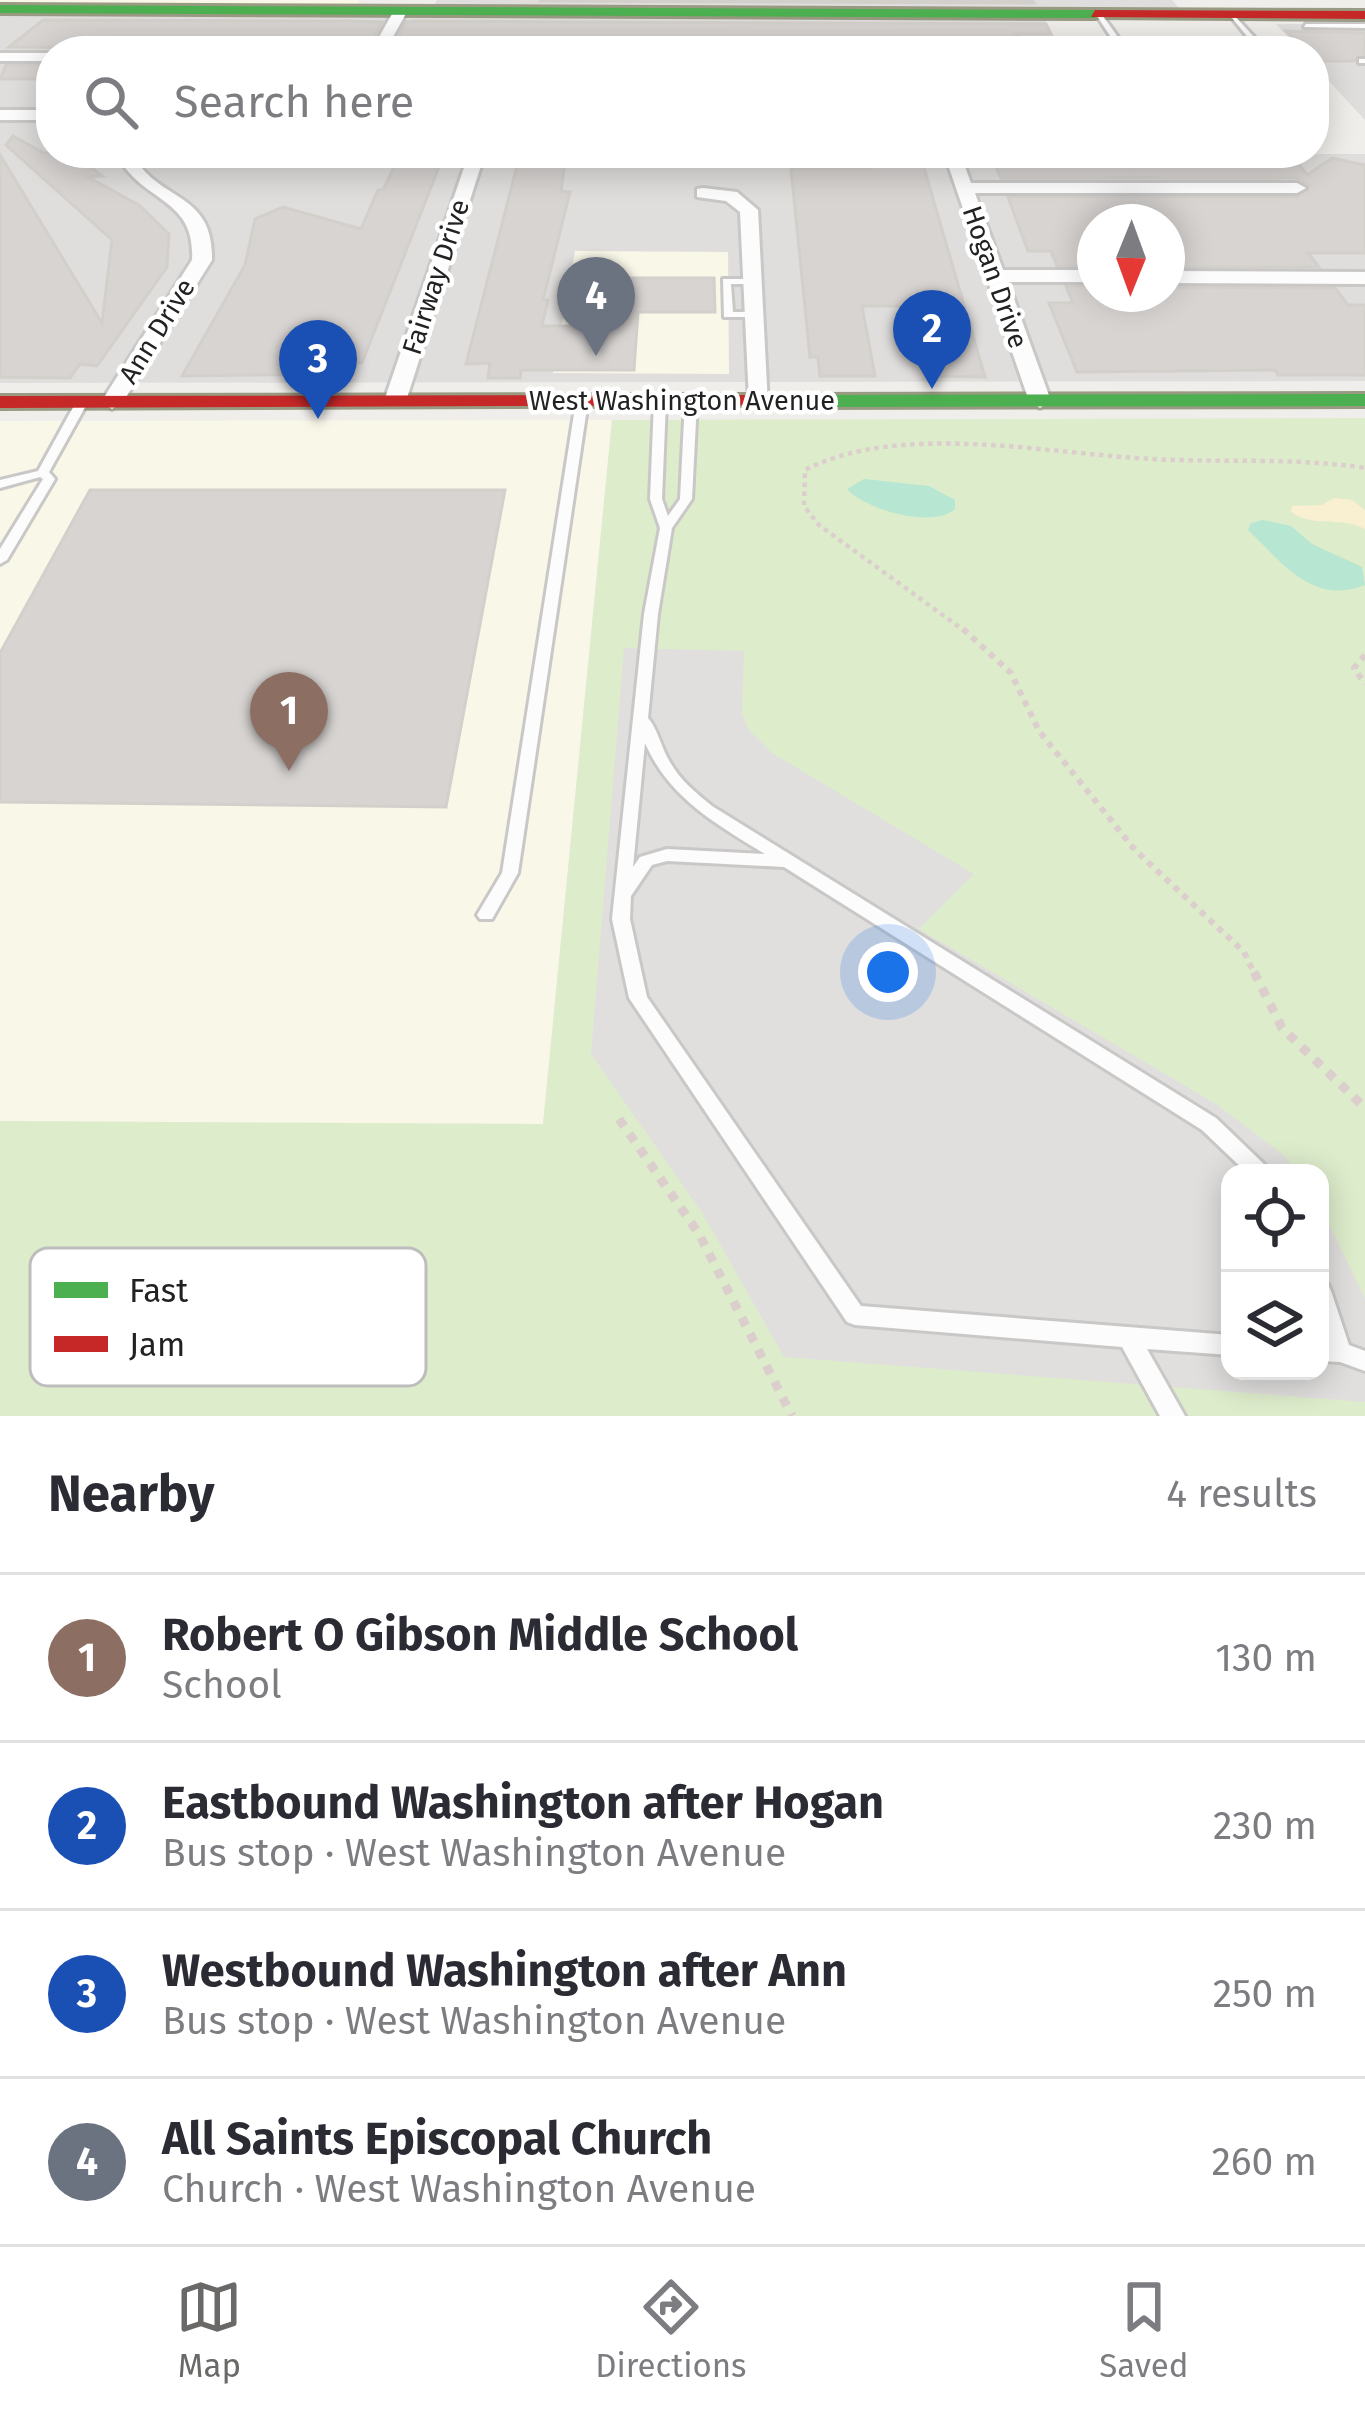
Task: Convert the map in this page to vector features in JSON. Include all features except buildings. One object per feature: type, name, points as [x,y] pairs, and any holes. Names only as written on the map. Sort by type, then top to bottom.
[{"type":"street","points":[[0,9],[339,5],[401,10],[515,5],[1365,15]]},
{"type":"street","points":[[386,36],[401,10]]},
{"type":"street","points":[[0,57],[36,58]]},
{"type":"street","points":[[0,115],[36,115]]},
{"type":"street","name":"Ann Drive","points":[[112,402],[202,260],[206,240],[198,220],[175,199],[141,180],[133,168]]},
{"type":"street","name":"Fairway Drive","points":[[395,401],[472,168]]},
{"type":"street","name":"Hogan Drive","points":[[957,168],[1040,401]]},
{"type":"street","points":[[964,188],[1298,188]]},
{"type":"street","points":[[703,193],[731,196],[749,210],[760,401]]},
{"type":"street","points":[[993,276],[1077,276]]},
{"type":"street","points":[[1185,277],[1365,278]]},
{"type":"street","name":"West Washington Avenue","points":[[0,402],[1365,400]]},
{"type":"lane","points":[[1098,13],[1114,36]]},
{"type":"lane","points":[[1230,14],[1250,36]]},
{"type":"lane","points":[[1306,26],[1365,26]]},
{"type":"lane","points":[[486,915],[510,873],[582,401]]},
{"type":"lane","points":[[661,401],[656,499],[666,528]]},
{"type":"lane","points":[[691,401],[686,499],[666,528],[650,614],[644,714],[622,896],[621,919],[638,998],[855,1315],[1221,1344]]},
{"type":"lane","points":[[0,484],[43,473],[82,402]]},
{"type":"lane","points":[[0,560],[49,479],[43,473]]},
{"type":"lane","points":[[644,714],[654,751],[671,782],[706,810],[1209,1124],[1251,1164]]},
{"type":"lane","points":[[622,896],[646,860],[668,854],[788,861]]},
{"type":"lane","points":[[1129,1338],[1173,1416]]},
{"type":"lane","points":[[1330,1352],[1365,1361]]},
{"type":"path","points":[[1365,468],[1326,462],[1046,454],[982,446],[902,447],[817,459],[805,470],[804,506],[819,525],[943,611],[1011,674],[1039,731],[1066,765],[1136,850],[1244,952],[1282,1028],[1365,1108]]},
{"type":"path","points":[[1365,655],[1354,668],[1365,684]]},
{"type":"path","points":[[619,1119],[699,1234],[792,1416]]},
{"type":"shaded area","points":[[0,0],[360,0],[357,5],[0,4]]},
{"type":"shaded area","points":[[437,0],[1172,0],[1179,8],[1038,7],[1054,36],[36,36],[36,168],[1329,168],[1329,154],[1365,154],[1365,381],[0,383],[0,14],[428,16]]},
{"type":"shaded area","points":[[1276,24],[1365,24],[1365,120],[1329,81],[1329,36],[1287,36]]},
{"type":"shaded area","points":[[575,251],[728,252],[729,374],[553,373]]},
{"type":"shaded area","points":[[612,420],[543,1125],[0,1121],[0,421]]},
{"type":"shaded area","points":[[624,648],[744,651],[742,714],[749,730],[772,753],[974,874],[919,929],[1216,1104],[1291,1164],[1221,1164],[1221,1380],[1329,1380],[1329,1224],[1365,1298],[1365,1402],[784,1357],[703,1214],[591,1054]]},
{"type":"green space","points":[[1365,418],[1365,1416],[0,1416],[0,1121],[543,1124],[612,420]]},
{"type":"green space","points":[[864,479],[929,486],[955,500],[955,509],[932,517],[884,510],[847,489]]},
{"type":"green space","points":[[1263,520],[1291,526],[1312,544],[1362,567],[1365,585],[1329,590],[1299,577],[1248,530],[1251,523]]},
{"type":"sand","points":[[1334,498],[1352,500],[1365,510],[1365,529],[1308,520],[1291,512],[1292,506],[1322,505]]},
{"type":"traffic: fast","points":[[0,9],[1095,14]]},
{"type":"traffic: fast","points":[[805,401],[1365,400]]},
{"type":"traffic: jam","points":[[1095,14],[1365,15]]},
{"type":"traffic: jam","points":[[0,402],[805,401]]},
{"type":"place","name":"All Saints Episcopal Church","points":[[596,356]]},
{"type":"place","name":"Eastbound Washington after Hogan","points":[[932,389]]},
{"type":"place","name":"Westbound Washington after Ann","points":[[318,419]]},
{"type":"place","name":"Robert O Gibson Middle School","points":[[289,771]]}]
